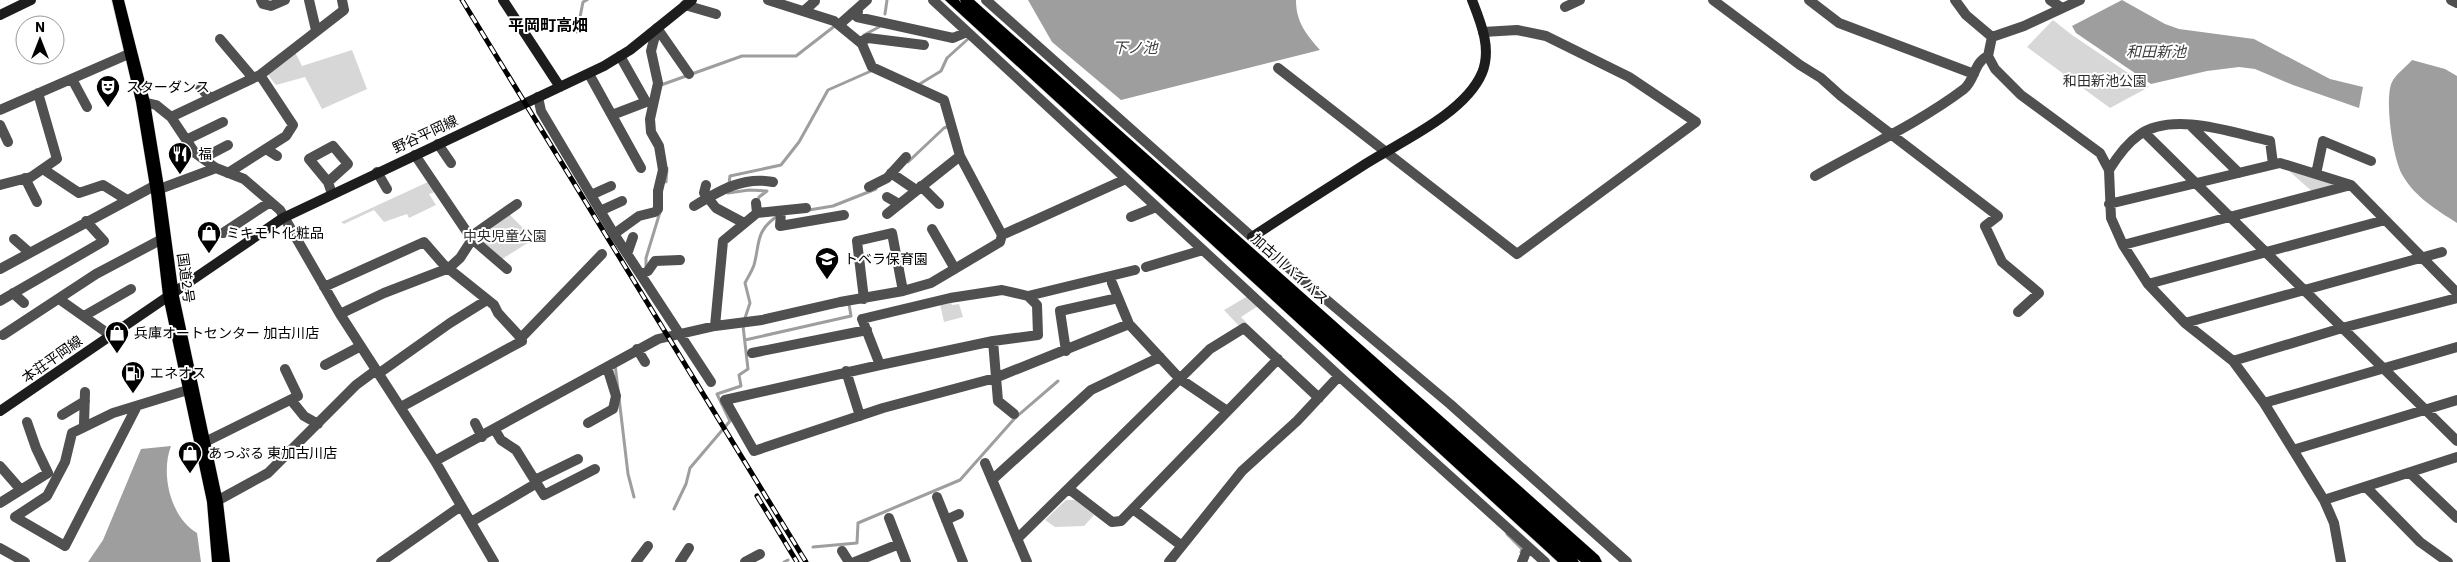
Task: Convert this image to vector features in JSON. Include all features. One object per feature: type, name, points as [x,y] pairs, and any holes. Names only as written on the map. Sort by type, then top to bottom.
[{"type":"highway","name":"国道2号","points":[[118,0],[143,102],[157,187],[171,296],[215,502],[221,562]]},
{"type":"highway","name":"加古川バイパス","points":[[951,0],[1570,562]]},
{"type":"highway","name":"加古川バイパス","points":[[966,0],[1593,562]]},
{"type":"main road","points":[[0,15],[31,0]]},
{"type":"main road","points":[[503,0],[560,87]]},
{"type":"main road","points":[[1252,237],[1445,114],[1474,87],[1482,74],[1486,60],[1486,42],[1472,0]]},
{"type":"main road","name":"野谷平岡線","points":[[171,296],[283,218],[377,172],[589,74],[620,56],[688,3]]},
{"type":"main road","name":"本荘平岡線","points":[[0,411],[110,335],[171,296]]},
{"type":"street","points":[[261,0],[263,4],[271,6],[284,0]]},
{"type":"street","points":[[309,0],[316,30]]},
{"type":"street","points":[[171,116],[256,76],[344,10],[342,0]]},
{"type":"street","points":[[768,0],[840,24],[860,42],[874,69],[944,100],[960,156],[1002,236]]},
{"type":"street","points":[[840,24],[867,0]]},
{"type":"street","points":[[933,0],[1339,376],[1544,562]]},
{"type":"street","points":[[986,0],[1252,237],[1458,411],[1627,562]]},
{"type":"street","points":[[1566,7],[1580,0]]},
{"type":"street","points":[[1713,0],[1800,65],[1821,78],[1841,96],[1998,216],[1985,226],[1990,233],[1995,249],[2002,262],[2039,293],[2018,312]]},
{"type":"street","points":[[1809,0],[1839,23],[1974,74]]},
{"type":"street","points":[[1955,0],[1966,15],[1992,37]]},
{"type":"street","points":[[2050,0],[2062,8]]},
{"type":"street","points":[[2080,0],[2024,26],[1992,37],[1987,50],[1988,56],[2004,79],[2100,153],[2108,170],[2111,218],[2123,245],[2148,284],[2185,323],[2233,361],[2264,403],[2324,500],[2334,523],[2341,562]]},
{"type":"street","points":[[2451,0],[2457,3]]},
{"type":"street","points":[[804,11],[815,1]]},
{"type":"street","points":[[688,3],[716,14]]},
{"type":"street","points":[[858,10],[857,17],[953,38],[967,32]]},
{"type":"street","points":[[657,28],[689,70]]},
{"type":"street","points":[[614,234],[639,216],[655,212],[658,209],[656,187],[664,170],[659,146],[651,132],[650,122],[658,83],[651,51],[657,28]]},
{"type":"street","points":[[1278,68],[1517,254],[1696,122],[1629,77],[1546,36],[1517,30],[1483,32]]},
{"type":"street","points":[[860,42],[868,38],[907,40],[924,45]]},
{"type":"street","points":[[220,39],[273,92],[293,125],[286,136],[228,173]]},
{"type":"street","points":[[672,49],[681,45]]},
{"type":"street","points":[[0,110],[131,53]]},
{"type":"street","points":[[612,115],[646,102],[620,56]]},
{"type":"street","points":[[1815,176],[1929,112],[1966,87],[1981,59],[1988,56]]},
{"type":"street","points":[[589,74],[641,168]]},
{"type":"street","points":[[72,79],[87,107]]},
{"type":"street","points":[[200,87],[210,98]]},
{"type":"street","points":[[0,174],[3,181],[0,185],[9,185],[43,169],[56,158],[48,136],[44,110],[38,93]]},
{"type":"street","points":[[538,97],[541,111],[614,234],[711,374]]},
{"type":"street","points":[[143,102],[156,105],[171,116],[195,153],[216,168],[244,179],[280,210],[359,346],[435,461],[494,562]]},
{"type":"street","points":[[186,140],[223,122]]},
{"type":"street","points":[[0,125],[8,142]]},
{"type":"street","points":[[2108,170],[2123,148],[2154,127],[2191,126],[2270,141],[2273,164]]},
{"type":"street","points":[[2191,126],[2239,173]]},
{"type":"street","points":[[2144,132],[2457,441]]},
{"type":"street","points":[[2316,174],[2323,141],[2371,161]]},
{"type":"street","points":[[438,144],[451,162]]},
{"type":"street","points":[[203,158],[228,145]]},
{"type":"street","points":[[328,182],[348,164],[333,146],[309,159],[328,182],[332,194]]},
{"type":"street","points":[[266,149],[277,156]]},
{"type":"street","points":[[340,155],[350,150]]},
{"type":"street","points":[[415,155],[472,238],[507,269]]},
{"type":"street","points":[[625,160],[635,156]]},
{"type":"street","points":[[887,214],[904,203],[919,188],[960,156]]},
{"type":"street","points":[[869,187],[887,178],[906,157]]},
{"type":"street","points":[[2109,204],[2280,162],[2351,186],[2457,293]]},
{"type":"street","points":[[0,269],[127,200],[157,187],[216,168]]},
{"type":"street","points":[[43,169],[79,193],[103,185],[127,200]]},
{"type":"street","points":[[377,172],[387,189]]},
{"type":"street","points":[[891,173],[919,188],[939,204]]},
{"type":"street","points":[[26,178],[37,202]]},
{"type":"street","points":[[694,206],[733,184],[756,179],[765,179],[773,182]]},
{"type":"street","points":[[435,461],[496,430],[637,349],[658,339],[715,326],[762,320],[840,302],[903,291],[931,283],[995,246],[1002,236],[1126,179]]},
{"type":"street","points":[[706,185],[704,193],[716,208],[744,223]]},
{"type":"street","points":[[591,195],[611,186]]},
{"type":"street","points":[[2123,245],[2351,186]]},
{"type":"street","points":[[887,197],[904,203]]},
{"type":"street","points":[[600,211],[622,201]]},
{"type":"street","points":[[223,233],[270,202]]},
{"type":"street","points":[[340,314],[391,290],[449,268],[460,258],[472,238],[517,204]]},
{"type":"street","points":[[1131,218],[1156,207]]},
{"type":"street","points":[[715,326],[724,281],[723,241],[744,223],[756,208],[806,208]]},
{"type":"street","points":[[787,209],[780,226],[824,216],[844,215]]},
{"type":"street","points":[[2148,284],[2385,220]]},
{"type":"street","points":[[0,301],[104,241],[86,221]]},
{"type":"street","points":[[932,230],[956,269]]},
{"type":"street","points":[[864,299],[857,241],[892,233],[903,291]]},
{"type":"street","points":[[627,254],[633,237]]},
{"type":"street","points":[[3,335],[28,310],[59,299],[96,274],[164,238]]},
{"type":"street","points":[[14,240],[30,253]]},
{"type":"street","points":[[324,287],[424,242],[449,268],[494,305],[498,313],[521,338]]},
{"type":"street","points":[[880,365],[862,319],[950,298],[1002,290],[1028,296],[1141,268],[1203,250]]},
{"type":"street","points":[[2185,323],[2302,288],[2442,252]]},
{"type":"street","points":[[401,407],[494,358],[522,341],[521,338],[533,323],[573,286],[602,254]]},
{"type":"street","points":[[641,274],[648,271],[655,261],[680,260]]},
{"type":"street","points":[[1112,283],[1129,324],[1180,379],[1227,411]]},
{"type":"street","points":[[84,316],[131,290]]},
{"type":"street","points":[[13,293],[28,310]]},
{"type":"street","points":[[1028,296],[1037,305],[1038,335],[993,341],[846,371],[725,400],[754,451],[860,416],[995,378],[1129,324]]},
{"type":"street","points":[[1066,351],[1060,312],[1118,298]]},
{"type":"street","points":[[2233,361],[2342,328],[2457,298]]},
{"type":"street","points":[[59,299],[110,335]]},
{"type":"street","points":[[215,502],[268,473],[356,385],[487,300]]},
{"type":"street","points":[[1017,539],[1210,349],[1244,328],[1319,398]]},
{"type":"street","points":[[752,352],[867,330]]},
{"type":"street","points":[[993,341],[998,401],[1014,413]]},
{"type":"street","points":[[325,365],[359,346]]},
{"type":"street","points":[[2264,403],[2457,347]]},
{"type":"street","points":[[637,349],[645,362]]},
{"type":"street","points":[[992,480],[1091,390],[1160,358]]},
{"type":"street","points":[[1069,489],[1112,522],[1121,521],[1278,359]]},
{"type":"street","points":[[588,423],[613,409],[616,396],[607,367]]},
{"type":"street","points":[[203,443],[298,396],[286,369]]},
{"type":"street","points":[[846,371],[860,416]]},
{"type":"street","points":[[1169,562],[1242,471],[1298,422],[1339,376]]},
{"type":"street","points":[[137,406],[65,546],[15,517],[47,496],[65,462],[72,433],[84,424],[137,406],[191,389]]},
{"type":"street","points":[[62,415],[85,396],[84,424]]},
{"type":"street","points":[[291,400],[304,416],[318,424]]},
{"type":"street","points":[[2293,450],[2457,400]]},
{"type":"street","points":[[0,503],[48,473],[34,446],[34,439],[29,432],[27,422]]},
{"type":"street","points":[[475,423],[482,437]]},
{"type":"street","points":[[496,430],[501,440],[516,450],[544,495],[595,469]]},
{"type":"street","points":[[2324,500],[2366,488],[2457,457]]},
{"type":"street","points":[[470,522],[578,459]]},
{"type":"street","points":[[985,463],[1027,562]]},
{"type":"street","points":[[0,466],[21,490]]},
{"type":"street","points":[[2410,473],[2457,518]]},
{"type":"street","points":[[2366,488],[2420,542],[2448,562]]},
{"type":"street","points":[[937,497],[963,562]]},
{"type":"street","points":[[381,562],[461,506]]},
{"type":"street","points":[[1133,509],[1182,546]]},
{"type":"street","points":[[946,520],[959,514]]},
{"type":"street","points":[[890,518],[906,562]]},
{"type":"street","points":[[855,562],[899,544]]},
{"type":"street","points":[[636,562],[648,546]]},
{"type":"street","points":[[1522,562],[1528,547]]},
{"type":"street","points":[[0,548],[25,562]]},
{"type":"street","points":[[680,562],[690,548]]},
{"type":"street","points":[[842,550],[849,562]]},
{"type":"street","points":[[745,562],[760,554]]},
{"type":"green space","name":"和田新池公園","points":[[2053,20],[2149,87],[2110,108],[2027,47]]},
{"type":"green space","points":[[352,50],[367,89],[322,109],[305,77],[276,85],[268,75],[295,52],[302,66]]},
{"type":"green space","points":[[2280,163],[2342,182],[2316,195]]},
{"type":"green space","points":[[428,182],[435,192],[429,194],[436,205],[409,218],[407,214],[384,222],[374,210],[344,224],[341,222]]},
{"type":"green space","name":"中央児童公園","points":[[508,213],[534,239],[502,259],[478,238]]},
{"type":"green space","points":[[1248,296],[1258,306],[1241,317],[1247,323],[1240,327],[1224,310]]},
{"type":"green space","points":[[951,302],[952,305],[959,304],[963,317],[944,322],[940,304]]},
{"type":"green space","points":[[1066,500],[1075,500],[1094,515],[1084,526],[1055,527],[1045,520]]},
{"type":"water","name":"下ノ池","points":[[1028,0],[1296,0],[1300,21],[1310,39],[1320,50],[1121,100],[1052,42]]},
{"type":"water","name":"和田新池","points":[[2122,0],[2165,24],[2179,29],[2254,39],[2330,79],[2363,87],[2359,108],[2293,85],[2255,69],[2239,67],[2207,71],[2151,84],[2076,33],[2072,26]]},
{"type":"water","points":[[2412,60],[2445,69],[2457,76],[2457,223],[2427,202],[2414,190],[2408,184],[2399,168],[2389,115],[2390,90],[2394,79]]},
{"type":"water","points":[[171,446],[167,469],[170,494],[180,517],[197,533],[201,562],[88,562],[103,540],[141,449]]},
{"type":"waterway","points":[[577,32],[583,2],[587,0]]},
{"type":"waterway","points":[[885,14],[887,0]]},
{"type":"waterway","points":[[661,85],[742,56],[796,56],[836,25]]},
{"type":"waterway","points":[[864,35],[879,27]]},
{"type":"waterway","points":[[918,85],[941,71],[947,58],[968,39]]},
{"type":"waterway","points":[[729,184],[730,176],[781,165],[799,142],[828,90],[871,71]]},
{"type":"waterway","points":[[908,162],[944,128],[949,126]]},
{"type":"waterway","points":[[666,182],[667,168]]},
{"type":"waterway","points":[[809,210],[833,206],[876,189]]},
{"type":"waterway","points":[[728,191],[728,193],[749,190],[767,191],[759,197],[758,201]]},
{"type":"waterway","points":[[646,267],[646,258],[660,212]]},
{"type":"waterway","points":[[745,318],[750,303],[745,283],[754,265],[761,233],[776,217]]},
{"type":"waterway","points":[[745,340],[851,316],[849,304]]},
{"type":"waterway","points":[[674,509],[686,484],[690,468],[730,421],[717,394],[741,386],[739,375],[748,369],[743,326]]},
{"type":"waterway","points":[[615,364],[628,474],[634,497]]},
{"type":"waterway","points":[[813,547],[857,543],[858,523],[960,480],[1015,418],[1058,381]]},
{"type":"waterway","points":[[1507,534],[1522,549],[1521,552]]},
{"type":"waterway","points":[[784,562],[788,560]]},
{"type":"railway","points":[[462,0],[806,562]]},
{"type":"railway","points":[[757,496],[797,562]]},
{"type":"place","name":"スターダンス","points":[[108,108]]},
{"type":"place","name":"福","points":[[180,175]]},
{"type":"place","name":"ミキモト化粧品","points":[[209,254]]},
{"type":"place","name":"トベラ保育園","points":[[827,280]]},
{"type":"place","name":"兵庫オートセンター 加古川店","points":[[117,354]]},
{"type":"place","name":"エネオス","points":[[133,394]]},
{"type":"place","name":"あっぷる 東加古川店","points":[[190,474]]},
{"type":"district","name":"平岡町高畑","points":[[548,25]]}]
